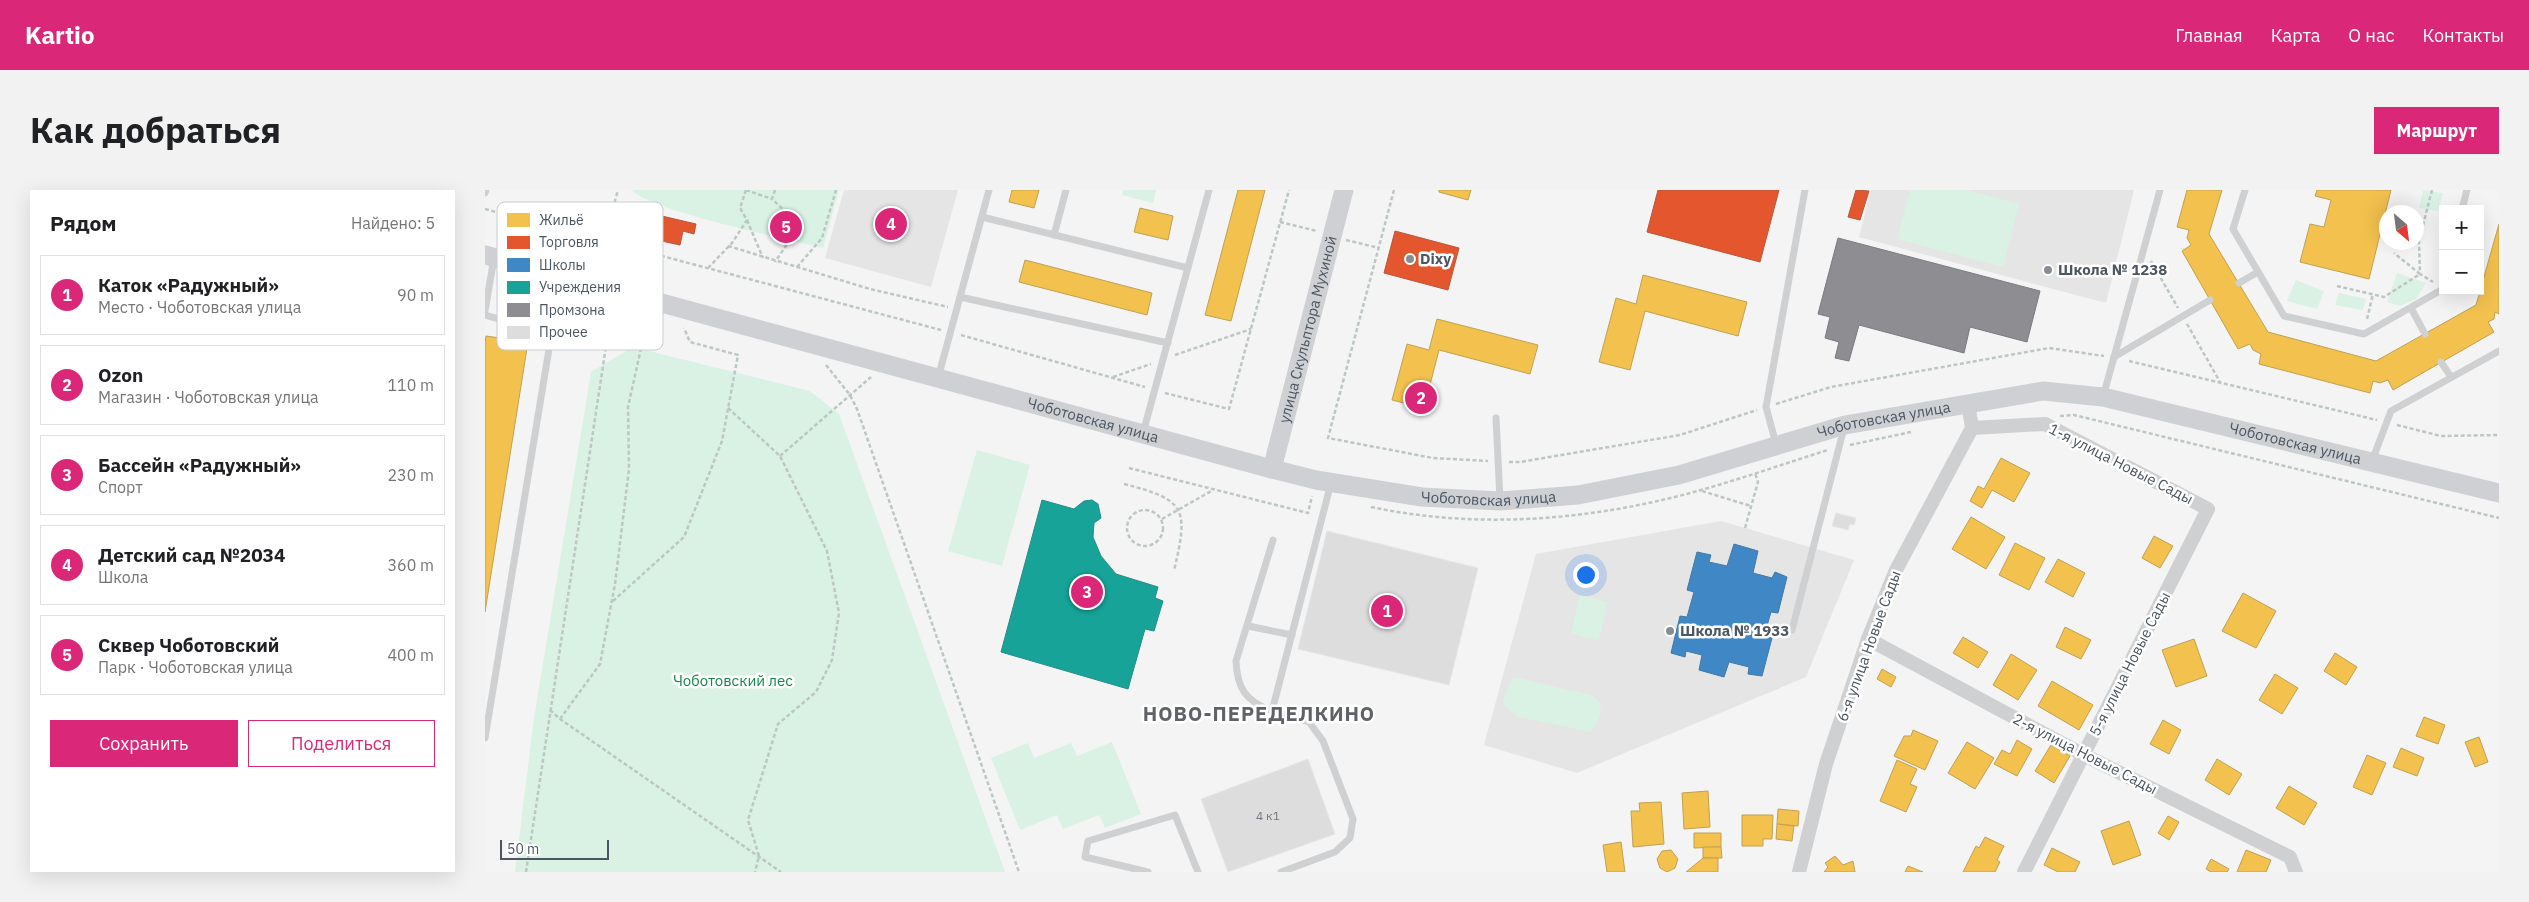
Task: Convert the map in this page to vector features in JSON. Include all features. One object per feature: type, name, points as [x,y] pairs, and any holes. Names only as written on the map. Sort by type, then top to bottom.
[{"type":"main road","name":"улица Скульптора Мухиной","points":[[1272,468],[1345,190]]},
{"type":"main road","name":"Чоботовская улица","points":[[663,303],[1272,468],[1331,482],[1422,496],[1500,501],[1578,495],[1679,475],[1845,425],[2043,391],[2103,397],[2499,493]]},
{"type":"street","points":[[1968,403],[1972,428]]},
{"type":"street","name":"1-я улица Новые Сады","points":[[1972,428],[2045,424],[2208,510]]},
{"type":"street","name":"6-я улица Новые Сады","points":[[1799,872],[1826,764],[1868,639],[1896,570],[1972,428]]},
{"type":"street","name":"5-я улица Новые Сады","points":[[2024,872],[2208,510]]},
{"type":"street","name":"2-я улица Новые Сады","points":[[1868,639],[2084,755],[2290,857]]},
{"type":"street","points":[[2282,872],[2290,857]]},
{"type":"street","points":[[2290,857],[2295,872]]},
{"type":"lane","points":[[938,378],[989,190]]},
{"type":"lane","points":[[1054,235],[1066,190]]},
{"type":"lane","points":[[1143,433],[1209,190]]},
{"type":"lane","points":[[1776,445],[1766,408],[1805,190]]},
{"type":"lane","points":[[2103,397],[2160,190]]},
{"type":"lane","points":[[2245,190],[2233,229],[2284,316],[2364,334],[2439,291]]},
{"type":"lane","points":[[2463,205],[2467,190]]},
{"type":"lane","points":[[981,217],[1188,268]]},
{"type":"lane","points":[[489,256],[485,313],[497,317]]},
{"type":"lane","points":[[2239,283],[2258,272]]},
{"type":"lane","points":[[960,297],[1168,344]]},
{"type":"lane","points":[[2114,357],[2210,300]]},
{"type":"lane","points":[[2411,308],[2425,334]]},
{"type":"lane","points":[[485,738],[489,704],[549,350]]},
{"type":"lane","points":[[2372,462],[2391,411],[2499,351]]},
{"type":"lane","points":[[2441,362],[2451,378]]},
{"type":"lane","points":[[1496,418],[1500,501]]},
{"type":"lane","points":[[1792,630],[1845,425]]},
{"type":"lane","points":[[1272,711],[1331,482]]},
{"type":"lane","points":[[1273,540],[1236,661],[1237,678],[1244,693],[1257,705],[1309,722],[1323,741],[1353,820],[1350,838],[1335,852],[1281,872]]},
{"type":"lane","points":[[1248,626],[1291,635]]},
{"type":"lane","points":[[1148,872],[1085,857],[1088,841],[1175,815],[1198,872]]},
{"type":"path","points":[[763,258],[741,208],[746,190],[772,199],[800,225],[775,262]]},
{"type":"path","points":[[772,199],[775,190]]},
{"type":"path","points":[[796,267],[822,238],[836,190]]},
{"type":"path","points":[[663,256],[1229,409],[1289,190]]},
{"type":"path","points":[[1328,438],[1394,190]]},
{"type":"path","points":[[2420,274],[2419,241],[2432,190]]},
{"type":"path","points":[[709,268],[729,246],[747,220]]},
{"type":"path","points":[[729,246],[775,262],[957,309]]},
{"type":"path","points":[[2394,253],[2420,274],[2435,283]]},
{"type":"path","points":[[2337,286],[2385,297],[2420,274]]},
{"type":"path","points":[[2364,334],[2373,294]]},
{"type":"path","points":[[612,602],[684,538],[722,441],[738,355],[690,342],[684,328]]},
{"type":"path","points":[[1112,378],[1251,329]]},
{"type":"path","points":[[526,872],[605,350]]},
{"type":"path","points":[[560,719],[600,664],[612,602],[629,469],[628,407],[641,350]]},
{"type":"path","points":[[826,365],[850,395],[857,410],[1019,872]]},
{"type":"path","points":[[780,456],[871,377]]},
{"type":"path","points":[[728,408],[780,456],[827,551],[839,613],[832,660],[816,692],[778,724],[748,820],[759,856],[755,872]]},
{"type":"path","points":[[1129,468],[1308,513],[1312,495]]},
{"type":"path","points":[[1745,528],[1758,482],[1755,473]]},
{"type":"path","points":[[1124,484],[1165,496],[1178,510],[1183,525],[1174,571]]},
{"type":"path","points":[[1162,519],[1214,490]]},
{"type":"path","points":[[1700,490],[1751,506]]},
{"type":"path","points":[[1146,510],[1155,512],[1162,519],[1164,529],[1161,538],[1154,545],[1145,547],[1135,544],[1129,537],[1127,528],[1129,518],[1137,512],[1146,510]]},
{"type":"path","points":[[550,710],[560,719],[781,872]]},
{"type":"shaded area","points":[[844,190],[958,190],[931,287],[825,258]]},
{"type":"shaded area","name":"Школа № 1238","points":[[1871,190],[2134,190],[2106,303],[1859,237]]},
{"type":"shaded area","name":"Школа № 1933","points":[[1721,521],[1854,560],[1806,677],[1577,773],[1484,745],[1536,554]]},
{"type":"green space","points":[[632,190],[839,190],[823,248],[691,215],[663,206],[663,202],[654,202],[643,198]]},
{"type":"green space","points":[[1123,190],[1156,190],[1153,203],[1122,195]]},
{"type":"green space","points":[[1910,190],[1966,190],[2019,204],[2003,267],[1897,239]]},
{"type":"green space","points":[[2423,190],[2443,193],[2438,211],[2424,209],[2424,205],[2420,205]]},
{"type":"green space","points":[[2397,273],[2426,283],[2416,299],[2400,306],[2387,302]]},
{"type":"green space","points":[[2296,280],[2324,291],[2317,309],[2287,301]]},
{"type":"green space","points":[[2339,293],[2366,299],[2363,310],[2335,305]]},
{"type":"green space","name":"Чоботовский лес","points":[[628,350],[645,350],[810,391],[839,414],[1005,872],[515,872],[534,718],[591,372]]},
{"type":"green space","points":[[977,450],[1030,465],[1002,566],[948,551]]},
{"type":"green space","points":[[1580,595],[1607,602],[1599,640],[1571,634]]},
{"type":"green space","points":[[1518,678],[1594,697],[1599,701],[1601,711],[1593,730],[1591,732],[1519,717],[1505,707],[1503,701],[1512,679]]},
{"type":"green space","points":[[1112,742],[1141,814],[1105,828],[1099,815],[1063,829],[1057,815],[1020,830],[991,758],[1028,743],[1034,758],[1071,743],[1077,756]]},
{"type":"building: Жильё","points":[[1012,190],[1039,190],[1034,208],[1009,202]]},
{"type":"building: Жильё","points":[[1238,190],[1265,190],[1231,321],[1205,315]]},
{"type":"building: Жильё","points":[[1439,190],[1471,190],[1468,200],[1439,192]]},
{"type":"building: Жильё","points":[[2187,190],[2222,190],[2209,234],[2268,332],[2376,361],[2476,305],[2479,295],[2484,295],[2484,277],[2499,224],[2499,314],[2495,312],[2494,319],[2488,322],[2494,332],[2393,390],[2388,380],[2380,383],[2373,381],[2370,393],[2259,364],[2261,354],[2253,350],[2250,344],[2238,349],[2182,251],[2191,245],[2187,238],[2189,230],[2177,227]]},
{"type":"building: Жильё","points":[[2317,190],[2391,190],[2387,205],[2379,205],[2379,239],[2369,279],[2300,262],[2310,224],[2324,227],[2331,200],[2315,196]]},
{"type":"building: Жильё","points":[[1140,208],[1173,216],[1168,240],[1134,232]]},
{"type":"building: Жильё","points":[[1025,260],[1152,293],[1147,315],[1019,282]]},
{"type":"building: Жильё","points":[[1643,275],[1747,302],[1738,336],[1645,311],[1630,370],[1599,362],[1616,298],[1636,304]]},
{"type":"building: Жильё","points":[[1437,319],[1538,345],[1530,374],[1439,350],[1424,408],[1392,400],[1407,344],[1429,350]]},
{"type":"building: Жильё","points":[[486,336],[497,338],[497,350],[527,350],[485,612]]},
{"type":"building: Жильё","points":[[2001,458],[2030,473],[2014,502],[1992,490],[1982,508],[1970,501],[1978,486],[1984,489]]},
{"type":"building: Жильё","points":[[1971,517],[2005,537],[1986,569],[1952,549]]},
{"type":"building: Жильё","points":[[2154,536],[2173,546],[2160,568],[2142,558]]},
{"type":"building: Жильё","points":[[2015,543],[2045,558],[2029,590],[1999,575]]},
{"type":"building: Жильё","points":[[2058,559],[2085,573],[2073,597],[2045,582]]},
{"type":"building: Жильё","points":[[2243,593],[2276,611],[2256,648],[2222,631]]},
{"type":"building: Жильё","points":[[2065,627],[2091,640],[2081,659],[2056,647]]},
{"type":"building: Жильё","points":[[1963,637],[1988,652],[1978,668],[1953,653]]},
{"type":"building: Жильё","points":[[2194,639],[2207,676],[2176,687],[2162,650]]},
{"type":"building: Жильё","points":[[2335,653],[2357,667],[2346,685],[2324,671]]},
{"type":"building: Жильё","points":[[2011,654],[2037,670],[2018,700],[1993,685]]},
{"type":"building: Жильё","points":[[1882,669],[1896,677],[1891,687],[1877,679]]},
{"type":"building: Жильё","points":[[2275,674],[2298,688],[2282,714],[2259,700]]},
{"type":"building: Жильё","points":[[2052,681],[2093,705],[2079,730],[2038,706]]},
{"type":"building: Жильё","points":[[2424,717],[2445,725],[2438,744],[2416,736]]},
{"type":"building: Жильё","points":[[2163,720],[2181,730],[2169,754],[2150,744]]},
{"type":"building: Жильё","points":[[1913,730],[1938,741],[1925,770],[1894,756],[1904,736],[1911,736]]},
{"type":"building: Жильё","points":[[2479,737],[2488,762],[2475,767],[2465,742]]},
{"type":"building: Жильё","points":[[2017,740],[2032,749],[2017,776],[1994,764],[2002,750],[2010,754]]},
{"type":"building: Жильё","points":[[1967,742],[1994,758],[1975,789],[1948,773]]},
{"type":"building: Жильё","points":[[2051,745],[2070,756],[2054,783],[2035,771]]},
{"type":"building: Жильё","points":[[2401,748],[2424,758],[2417,776],[2393,767]]},
{"type":"building: Жильё","points":[[2367,755],[2386,763],[2372,795],[2353,787]]},
{"type":"building: Жильё","points":[[2217,759],[2242,774],[2229,795],[2205,780]]},
{"type":"building: Жильё","points":[[1897,760],[1917,769],[1910,784],[1917,787],[1906,812],[1880,801]]},
{"type":"building: Жильё","points":[[2289,786],[2317,803],[2304,825],[2276,808]]},
{"type":"building: Жильё","points":[[1708,791],[1710,827],[1684,829],[1682,793]]},
{"type":"building: Жильё","points":[[1661,802],[1664,844],[1633,847],[1631,811],[1640,811],[1639,803]]},
{"type":"building: Жильё","points":[[1778,809],[1799,811],[1798,826],[1777,824]]},
{"type":"building: Жильё","points":[[1742,815],[1773,815],[1772,839],[1763,839],[1763,846],[1742,846]]},
{"type":"building: Жильё","points":[[2168,816],[2179,822],[2169,840],[2158,833]]},
{"type":"building: Жильё","points":[[2129,821],[2141,855],[2113,865],[2101,831]]},
{"type":"building: Жильё","points":[[1777,824],[1794,826],[1792,841],[1776,839]]},
{"type":"building: Жильё","points":[[1694,833],[1721,833],[1721,847],[1694,848]]},
{"type":"building: Жильё","points":[[1985,837],[2004,846],[1997,860],[2000,862],[1995,872],[1963,872],[1976,846],[1979,848]]},
{"type":"building: Жильё","points":[[1621,842],[1625,872],[1607,872],[1603,845]]},
{"type":"building: Жильё","points":[[1703,847],[1721,847],[1722,858],[1703,858]]},
{"type":"building: Жильё","points":[[2052,848],[2080,862],[2075,872],[2058,872],[2044,865]]},
{"type":"building: Жильё","points":[[1671,850],[1678,859],[1675,868],[1667,872],[1660,868],[1657,859],[1662,851]]},
{"type":"building: Жильё","points":[[2246,850],[2271,860],[2266,872],[2237,872]]},
{"type":"building: Жильё","points":[[1835,856],[1843,865],[1853,861],[1855,872],[1824,872],[1828,867],[1825,863]]},
{"type":"building: Жильё","points":[[1703,858],[1718,858],[1718,872],[1686,872]]},
{"type":"building: Жильё","points":[[2211,859],[2229,869],[2227,872],[2211,872],[2206,869]]},
{"type":"building: Жильё","points":[[1908,866],[1923,872],[1905,872]]},
{"type":"building: Торговля","points":[[1658,190],[1779,190],[1760,262],[1647,232]]},
{"type":"building: Торговля","points":[[1856,190],[1869,191],[1860,220],[1848,217]]},
{"type":"building: Торговля","points":[[663,216],[696,224],[694,234],[683,231],[680,245],[663,241]]},
{"type":"building: Торговля","points":[[1395,231],[1459,248],[1448,290],[1384,273]]},
{"type":"building: Школы","points":[[1734,544],[1758,551],[1753,573],[1772,578],[1775,572],[1787,577],[1778,613],[1771,612],[1764,636],[1772,638],[1762,676],[1748,674],[1749,667],[1729,662],[1724,677],[1699,670],[1702,655],[1686,651],[1685,657],[1671,653],[1680,616],[1687,617],[1694,592],[1687,590],[1697,552],[1711,555],[1709,562],[1727,566]]},
{"type":"building: Учреждения","points":[[1042,500],[1074,509],[1084,501],[1092,500],[1098,504],[1101,518],[1094,523],[1093,537],[1101,556],[1116,574],[1158,587],[1155,598],[1163,601],[1154,631],[1145,629],[1128,689],[1001,652]]},
{"type":"building: Промзона","points":[[1838,238],[2040,291],[2027,342],[1970,327],[1964,353],[1859,325],[1849,361],[1835,358],[1839,342],[1825,338],[1830,317],[1818,314]]},
{"type":"building: Прочее","points":[[1836,513],[1856,518],[1854,525],[1850,524],[1848,530],[1832,526]]},
{"type":"building: Прочее","points":[[1327,531],[1478,568],[1449,685],[1298,649]]},
{"type":"building: Прочее","points":[[1308,759],[1335,834],[1228,872],[1201,799]]},
{"type":"place","name":"Детский сад №2034","points":[[891,224]]},
{"type":"place","name":"Сквер Чоботовский","points":[[786,227]]},
{"type":"place","name":"Dixy","points":[[1410,259]]},
{"type":"place","name":"Школа № 1238","points":[[2048,270]]},
{"type":"place","name":"Ozon","points":[[1421,398]]},
{"type":"place","name":"Бассейн «Радужный»","points":[[1087,592]]},
{"type":"place","name":"Каток «Радужный»","points":[[1387,611]]},
{"type":"place","name":"Школа № 1933","points":[[1670,631]]},
{"type":"district","name":"НОВО-ПЕРЕДЕЛКИНО","points":[[1259,714]]}]
